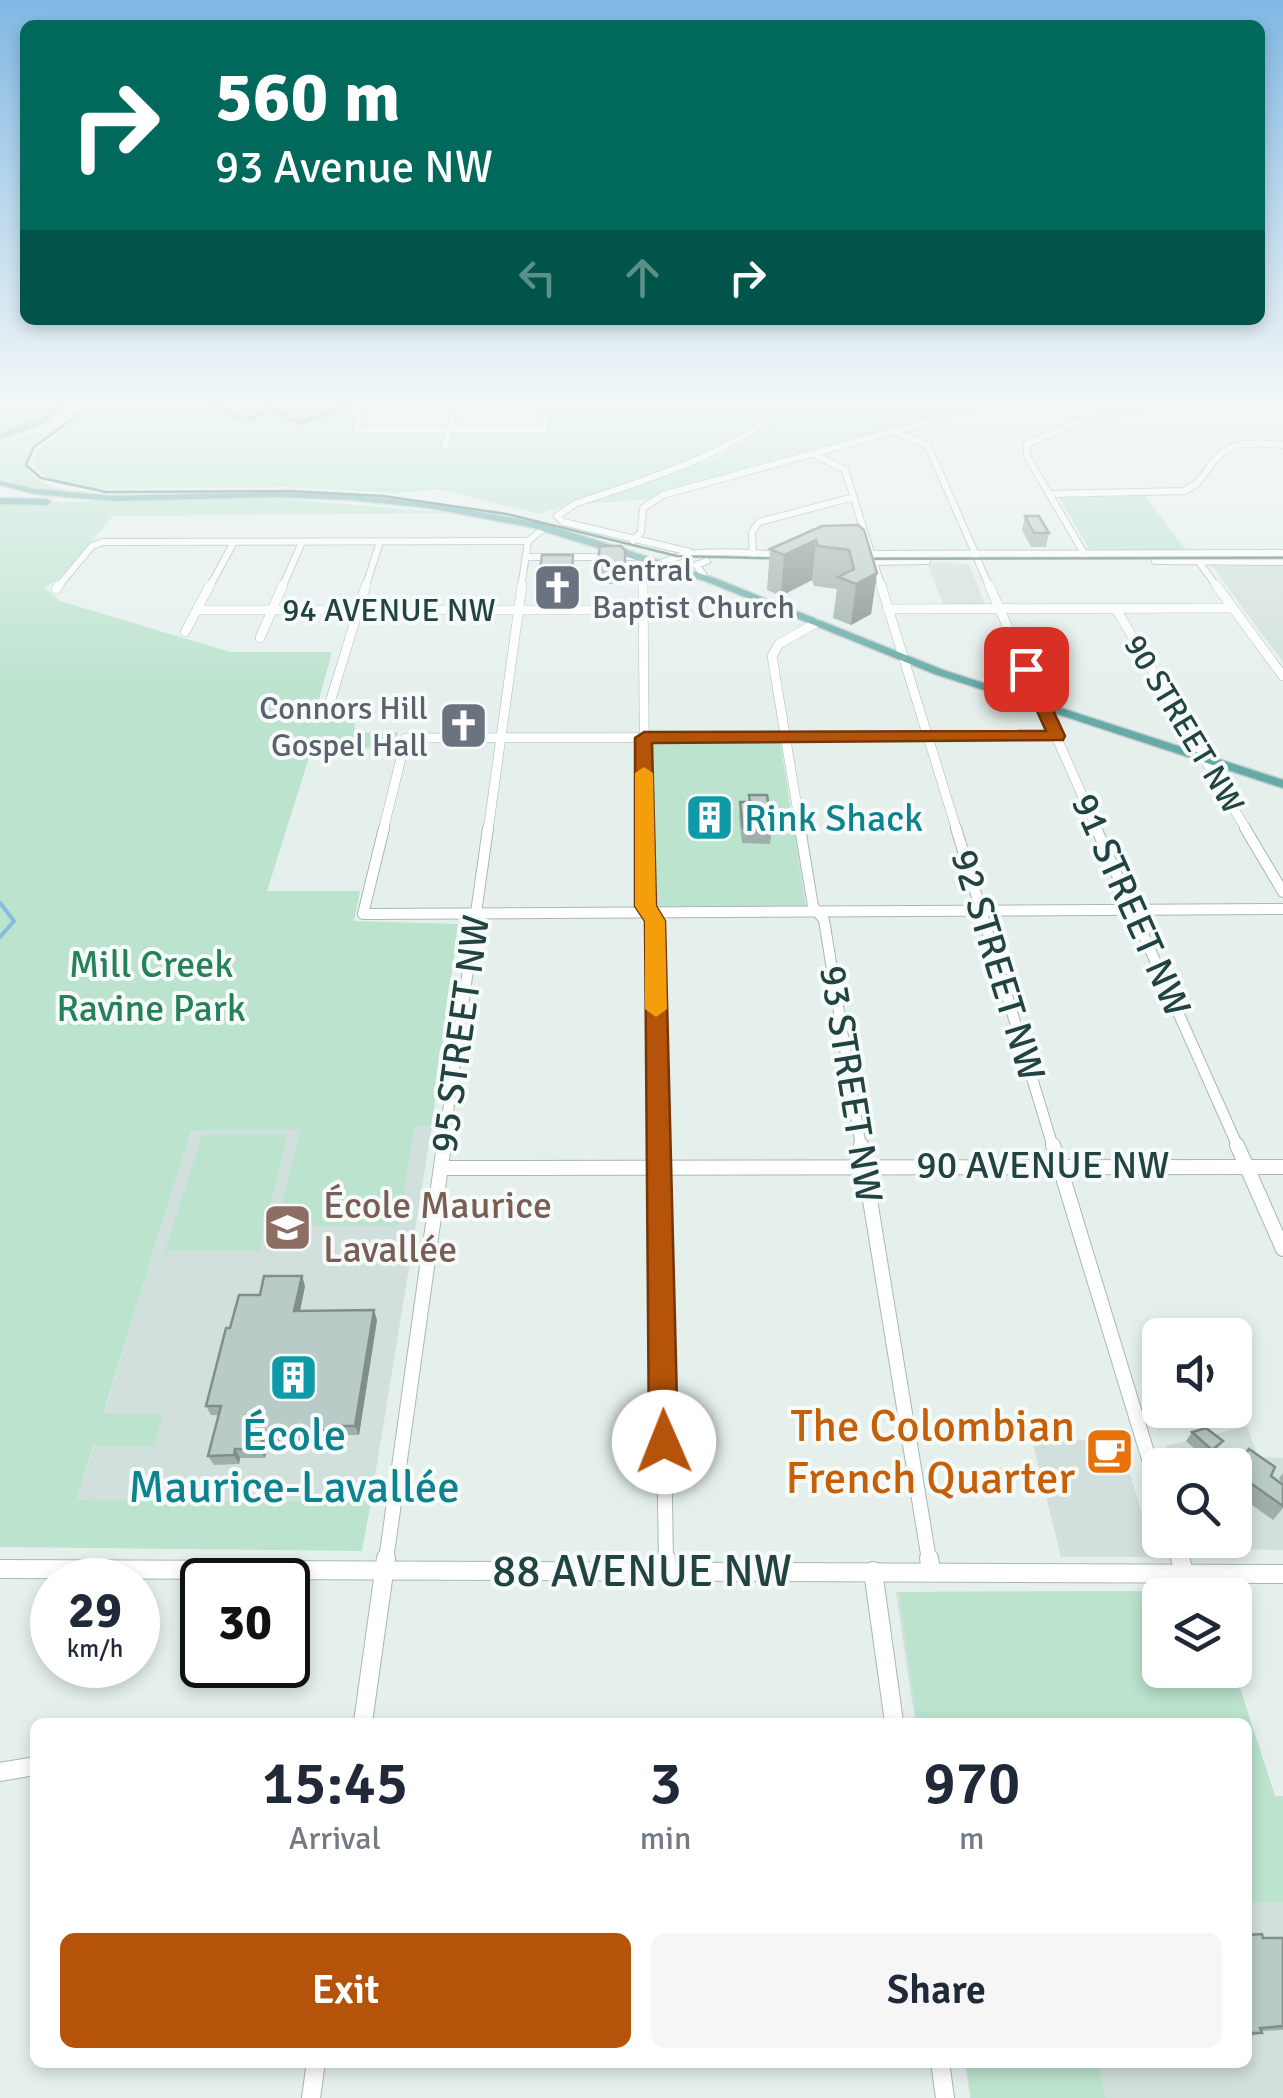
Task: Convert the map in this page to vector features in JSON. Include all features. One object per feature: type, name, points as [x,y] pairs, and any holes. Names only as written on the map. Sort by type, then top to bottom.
[{"type":"main road","points":[[0,500],[117,499]]},
{"type":"main road","points":[[361,499],[538,527],[662,562],[938,672],[1283,784]]},
{"type":"main road","points":[[538,527],[632,557],[662,562]]},
{"type":"main road","points":[[871,646],[896,639]]},
{"type":"main road","points":[[910,680],[924,672],[938,672]]},
{"type":"main road","points":[[1171,748],[1196,745]]},
{"type":"street","points":[[589,499],[560,512],[558,518],[683,551],[794,558],[662,562]]},
{"type":"street","points":[[636,538],[642,508],[655,499]]},
{"type":"street","points":[[753,555],[752,532],[759,522],[833,499]]},
{"type":"street","name":"92 STREET NW","points":[[854,499],[1146,1448]]},
{"type":"street","name":"91 STREET NW","points":[[951,499],[1283,1249]]},
{"type":"street","points":[[1052,499],[1086,555]]},
{"type":"street","points":[[56,589],[97,543],[528,541],[538,527]]},
{"type":"street","name":"95 STREET NW","points":[[365,1718],[528,541]]},
{"type":"street","points":[[185,632],[234,542]]},
{"type":"street","points":[[260,638],[302,542]]},
{"type":"street","points":[[327,712],[380,542]]},
{"type":"street","points":[[977,558],[1283,553]]},
{"type":"street","points":[[666,1571],[655,921],[646,906],[642,582],[662,562],[727,555]]},
{"type":"street","points":[[526,556],[632,557]]},
{"type":"street","points":[[844,558],[1283,562]]},
{"type":"street","points":[[706,561],[696,565],[707,577]]},
{"type":"street","points":[[1199,562],[1283,676]]},
{"type":"street","points":[[887,609],[1232,608]]},
{"type":"street","name":"90 STREET NW","points":[[1116,609],[1283,892]]},
{"type":"street","name":"94 AVENUE NW","points":[[197,610],[642,610]]},
{"type":"street","name":"93 STREET NW","points":[[816,624],[783,641],[773,653],[813,906],[824,920],[931,1571]]},
{"type":"street","points":[[1057,736],[406,738],[363,914],[1283,908]]},
{"type":"street","name":"90 AVENUE NW","points":[[442,1168],[1283,1167]]},
{"type":"street","points":[[1180,1558],[1184,1572]]},
{"type":"street","name":"88 AVENUE NW","points":[[0,1569],[1283,1574]]},
{"type":"street","points":[[873,1571],[893,1718]]},
{"type":"street","points":[[0,1772],[30,1767]]},
{"type":"street","points":[[311,2098],[315,2068]]},
{"type":"street","points":[[941,2068],[945,2098]]},
{"type":"shaded area","points":[[927,562],[969,564],[986,607],[944,607]]},
{"type":"shaded area","points":[[1212,566],[1283,566],[1283,662],[1256,626]]},
{"type":"shaded area","name":"École Maurice Lavallée","points":[[432,1126],[371,1501],[77,1500],[191,1131]]},
{"type":"shaded area","points":[[1248,1428],[1258,1457],[1283,1458],[1283,1550],[1252,1550],[1252,1448],[1166,1446]]},
{"type":"shaded area","points":[[1032,1440],[1120,1440],[1142,1514],[1142,1557],[1061,1557]]},
{"type":"shaded area","points":[[1142,1591],[1142,1688],[1240,1688],[1250,1718],[914,1718],[896,1592]]},
{"type":"shaded area","points":[[1252,1725],[1275,1796],[1283,1796],[1283,2098],[970,2098],[966,2068],[1252,2068]]},
{"type":"green space","name":"Mill Creek Ravine Park","points":[[280,499],[456,513],[113,516],[57,581],[44,587],[60,601],[230,652],[332,652],[314,717],[354,715],[355,733],[398,732],[394,746],[311,751],[267,891],[360,891],[354,921],[458,924],[432,1126],[414,1127],[399,1225],[277,1226],[300,1129],[191,1131],[103,1414],[163,1414],[154,1446],[93,1446],[77,1500],[371,1501],[362,1551],[0,1547],[0,503]]},
{"type":"green space","points":[[478,499],[585,499],[540,514]]},
{"type":"green space","points":[[600,499],[649,499],[649,499],[586,504]]},
{"type":"green space","points":[[1060,499],[1147,499],[1187,551],[1090,550]]},
{"type":"green space","points":[[648,740],[780,740],[806,907],[651,907]]},
{"type":"green space","points":[[288,1134],[259,1251],[165,1251],[202,1135]]},
{"type":"green space","points":[[1142,1591],[1142,1688],[1240,1688],[1250,1718],[916,1718],[899,1592]]},
{"type":"green space","points":[[1252,1725],[1275,1796],[1283,1796],[1283,1902],[1252,1902]]},
{"type":"green space","points":[[967,2068],[1099,2068],[1105,2098],[971,2098]]},
{"type":"building","points":[[1025,516],[1039,516],[1049,533],[1034,533]]},
{"type":"building","points":[[858,525],[864,530],[877,573],[856,584],[838,577],[854,569],[849,550],[818,546],[816,540],[784,555],[770,549],[822,526]]},
{"type":"building","points":[[600,546],[621,546],[625,550],[625,566],[597,566]]},
{"type":"building","points":[[542,555],[573,555],[571,583],[538,583]]},
{"type":"building","points":[[749,795],[767,795],[772,828],[743,828],[740,802],[750,802]]},
{"type":"building","points":[[701,803],[716,803],[717,813],[702,813]]},
{"type":"building","name":"École Maurice-Lavallée","points":[[264,1276],[302,1276],[294,1311],[374,1310],[355,1426],[264,1431],[260,1449],[235,1449],[234,1455],[208,1456],[221,1406],[206,1406],[226,1328],[230,1328],[239,1295],[260,1295]]},
{"type":"building","points":[[1206,1428],[1223,1441],[1210,1448],[1192,1432]]},
{"type":"building","points":[[1252,1451],[1275,1467],[1271,1476],[1283,1485],[1283,1506],[1252,1484]]},
{"type":"building","points":[[1252,1935],[1283,1938],[1283,2026],[1260,2028],[1262,2033],[1252,2033]]},
{"type":"waterway","points":[[0,903],[14,921],[0,937]]},
{"type":"tram line","points":[[403,499],[507,514],[677,556],[798,559]]},
{"type":"tram line","points":[[843,559],[1283,558]]},
{"type":"slow traffic","points":[[644,773],[646,906],[655,921],[656,1009]]},
{"type":"place","name":"Central Baptist Church","points":[[557,588]]},
{"type":"place","name":"Connors Hill Gospel Hall","points":[[463,726]]},
{"type":"place","name":"Rink Shack","points":[[709,818]]},
{"type":"place","name":"École Maurice Lavallée","points":[[288,1227]]},
{"type":"place","name":"École Maurice-Lavallée","points":[[294,1377]]},
{"type":"place","name":"The Colombian French Quarter","points":[[1110,1452]]},
{"type":"route","points":[[664,1442],[655,921],[646,906],[644,738],[1057,736],[1026,669]]}]
